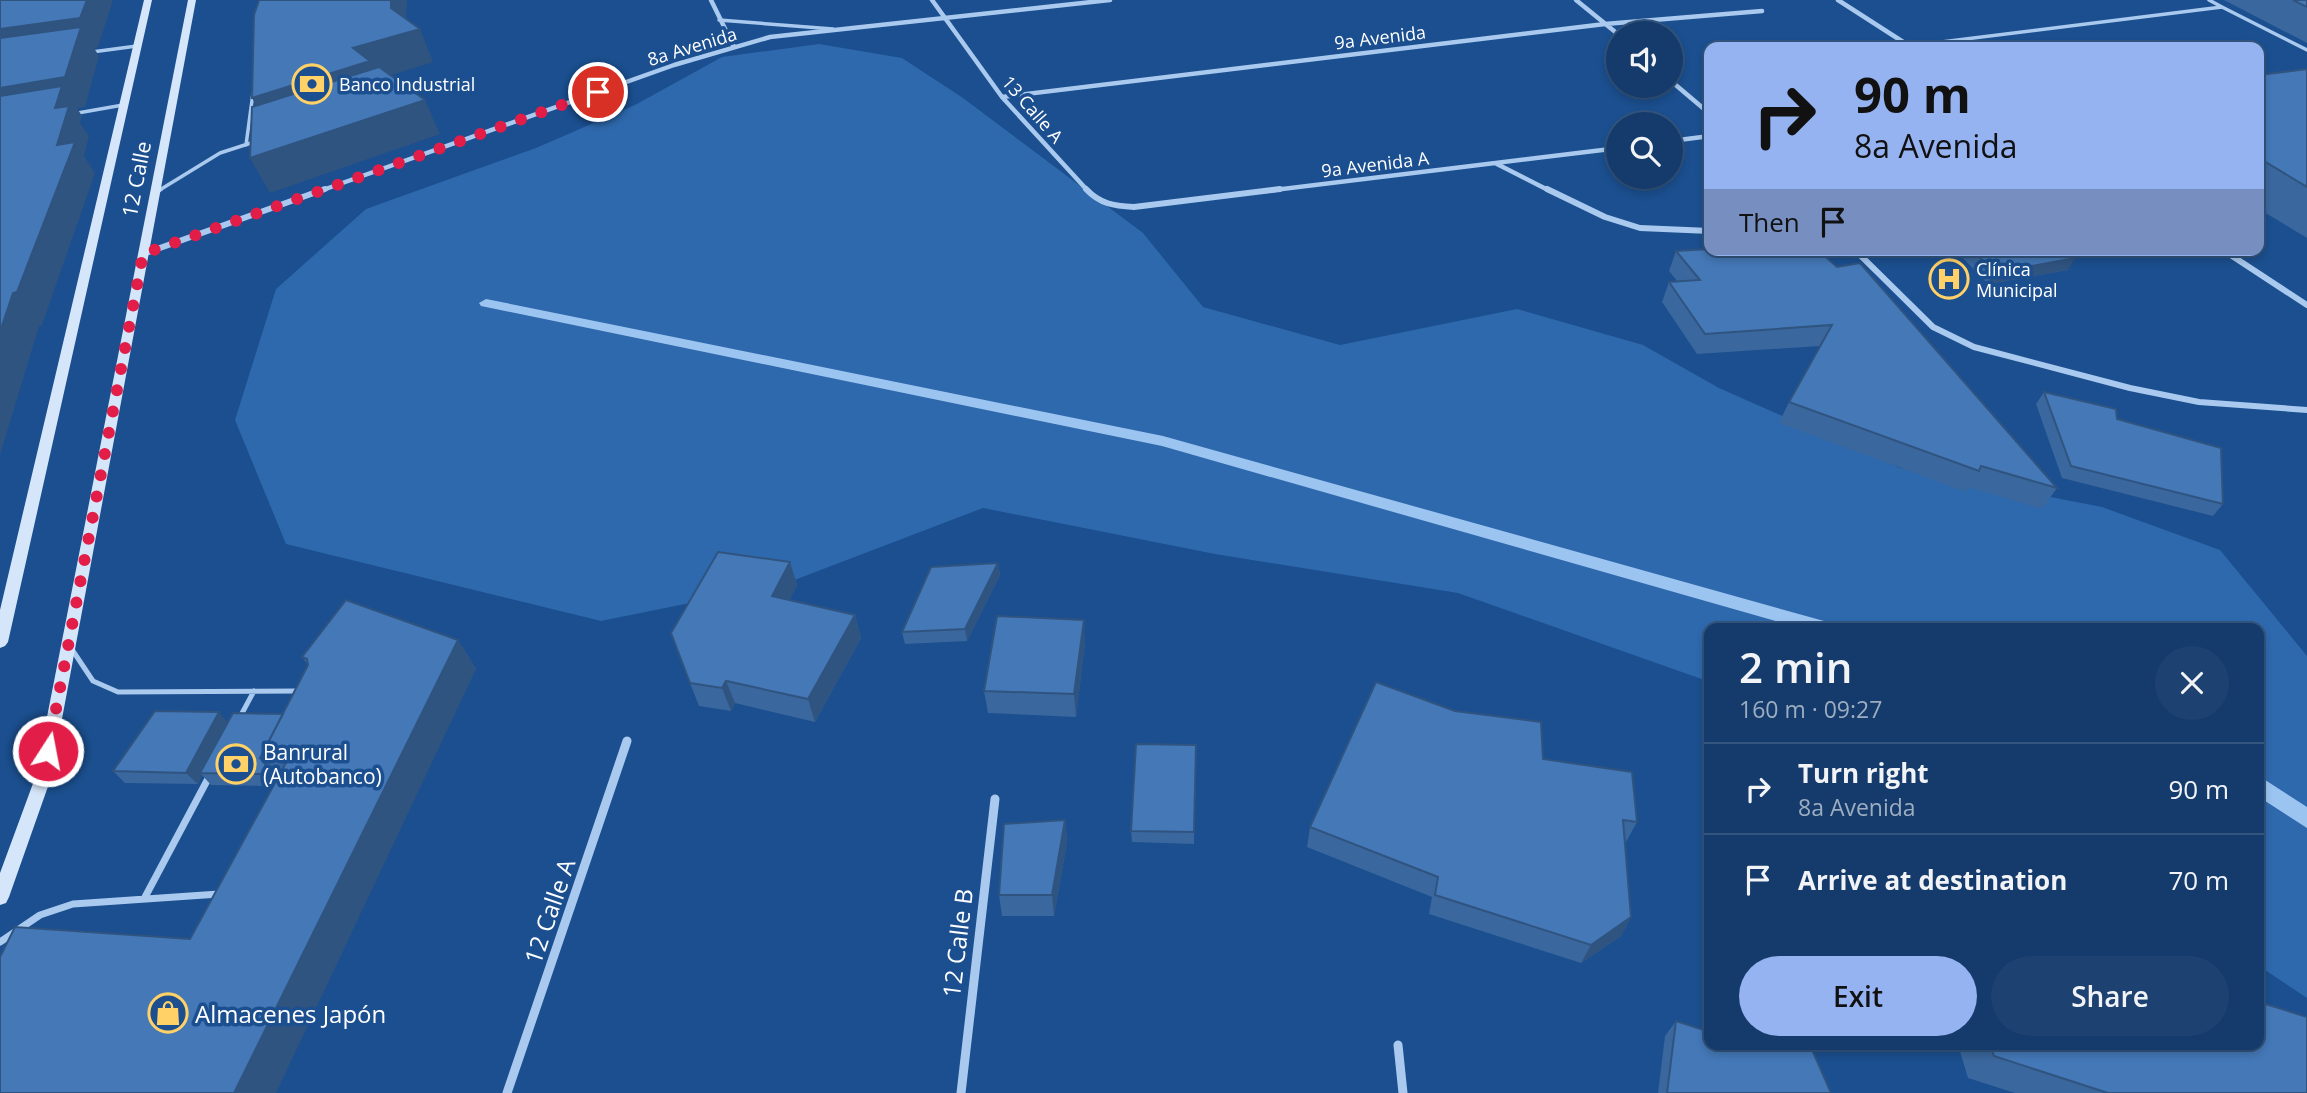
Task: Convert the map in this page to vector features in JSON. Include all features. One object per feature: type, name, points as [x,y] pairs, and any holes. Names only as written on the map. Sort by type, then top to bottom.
[{"type":"main road","name":"12 Calle","points":[[0,642],[148,0]]},
{"type":"main road","name":"12 Calle","points":[[0,897],[43,778],[192,0]]},
{"type":"street","points":[[710,0],[734,47]]},
{"type":"street","name":"13 Calle A","points":[[932,0],[1002,97],[1096,200],[1114,206],[1134,207]]},
{"type":"street","name":"8a Avenida","points":[[143,254],[674,65],[770,37],[1110,0]]},
{"type":"street","points":[[1576,0],[1605,24]]},
{"type":"street","points":[[1838,0],[1902,42]]},
{"type":"street","name":"9a Avenida","points":[[1002,97],[1605,24],[1762,11]]},
{"type":"street","points":[[1683,90],[1704,109]]},
{"type":"street","points":[[1683,139],[1704,137]]},
{"type":"street","name":"9a Avenida A","points":[[1134,207],[1606,150]]},
{"type":"street","points":[[1497,164],[1614,220],[1640,228],[1670,232],[1704,231]]},
{"type":"street","points":[[1861,256],[1933,327],[1974,347],[2130,388],[2199,402],[2307,410]]},
{"type":"street","points":[[2232,256],[2307,305]]},
{"type":"street","name":"12 Calle A","points":[[507,1093],[627,741]]},
{"type":"street","name":"12 Calle B","points":[[961,1093],[995,799]]},
{"type":"street","points":[[1398,1045],[1403,1093]]},
{"type":"lane","points":[[2209,0],[2307,50]]},
{"type":"lane","points":[[1949,42],[2222,7]]},
{"type":"lane","points":[[719,20],[836,29]]},
{"type":"lane","points":[[83,54],[137,46]]},
{"type":"lane","points":[[402,94],[428,85]]},
{"type":"lane","points":[[246,145],[253,92]]},
{"type":"lane","points":[[69,114],[123,105]]},
{"type":"lane","points":[[155,193],[220,153],[259,141]]},
{"type":"lane","points":[[69,645],[93,681],[118,692],[313,691]]},
{"type":"lane","points":[[235,728],[254,691]]},
{"type":"lane","points":[[144,900],[215,765]]},
{"type":"lane","points":[[0,942],[40,915],[74,904],[225,894]]},
{"type":"shaded area","points":[[819,44],[902,58],[963,98],[1143,233],[1203,307],[1340,345],[1517,309],[1643,345],[1719,388],[1900,468],[2102,507],[2220,550],[2307,656],[2307,998],[2264,969],[2264,623],[1704,623],[1704,680],[1458,593],[1215,554],[983,508],[784,584],[601,621],[286,544],[235,420],[276,289],[366,209],[536,148],[635,105],[722,57]]},
{"type":"building","points":[[0,0],[87,0],[80,18],[0,29]]},
{"type":"building","points":[[259,0],[391,0],[391,8],[420,29],[353,48],[370,61],[252,98],[254,15]]},
{"type":"building","points":[[2293,0],[2307,0],[2307,7]]},
{"type":"building","points":[[81,27],[65,77],[0,88],[0,38]]},
{"type":"building","points":[[379,67],[425,100],[250,158],[252,107]]},
{"type":"building","points":[[2307,69],[2307,187],[2264,161],[2264,74]]},
{"type":"building","points":[[62,86],[55,108],[69,106],[57,145],[75,142],[17,292],[13,293],[0,332],[0,96]]},
{"type":"building","points":[[1704,249],[1704,256],[1825,256],[1837,267],[1860,263],[2057,488],[1981,466],[1979,471],[1789,402],[1832,325],[1705,334],[1669,282],[1700,280],[1676,251]]},
{"type":"building","points":[[1978,256],[2075,258],[1994,273]]},
{"type":"building","points":[[2044,392],[2116,409],[2117,419],[2221,448],[2223,504],[2071,466]]},
{"type":"building","points":[[718,552],[790,562],[772,596],[855,615],[808,699],[726,681],[722,688],[690,683],[671,633]]},
{"type":"building","points":[[998,563],[965,629],[902,632],[931,567]]},
{"type":"building","points":[[346,600],[458,640],[234,1093],[0,1093],[0,957],[15,927],[190,939],[288,759],[260,758],[308,665],[307,659],[302,657]]},
{"type":"building","points":[[997,616],[1084,620],[1074,694],[984,691]]},
{"type":"building","points":[[1376,682],[1455,711],[1541,722],[1543,759],[1632,772],[1637,822],[1623,820],[1631,917],[1591,945],[1435,895],[1438,877],[1310,827]]},
{"type":"building","points":[[155,711],[219,712],[186,773],[113,771]]},
{"type":"building","points":[[233,713],[283,714],[260,758],[266,765],[261,774],[200,773]]},
{"type":"building","points":[[1136,744],[1196,745],[1194,832],[1131,831]]},
{"type":"building","points":[[1065,820],[1052,895],[999,895],[1004,824]]},
{"type":"building","points":[[2264,1004],[2307,1017],[2307,1093],[2108,1093],[1994,1056],[1992,1050],[2264,1050]]},
{"type":"building","points":[[1676,1021],[1704,1030],[1704,1050],[1812,1050],[1831,1093],[1667,1093]]},
{"type":"waterway","points":[[486,303],[1163,441],[1806,623]]},
{"type":"waterway","points":[[2264,789],[2307,819]]},
{"type":"place","name":"Banco Industrial","points":[[312,84]]},
{"type":"place","name":"Clínica Municipal","points":[[1949,279]]},
{"type":"place","name":"Banrural (Autobanco)","points":[[236,764]]},
{"type":"place","name":"Almacenes Japón","points":[[168,1013]]},
{"type":"route","points":[[48,751],[143,254],[598,92]]}]
